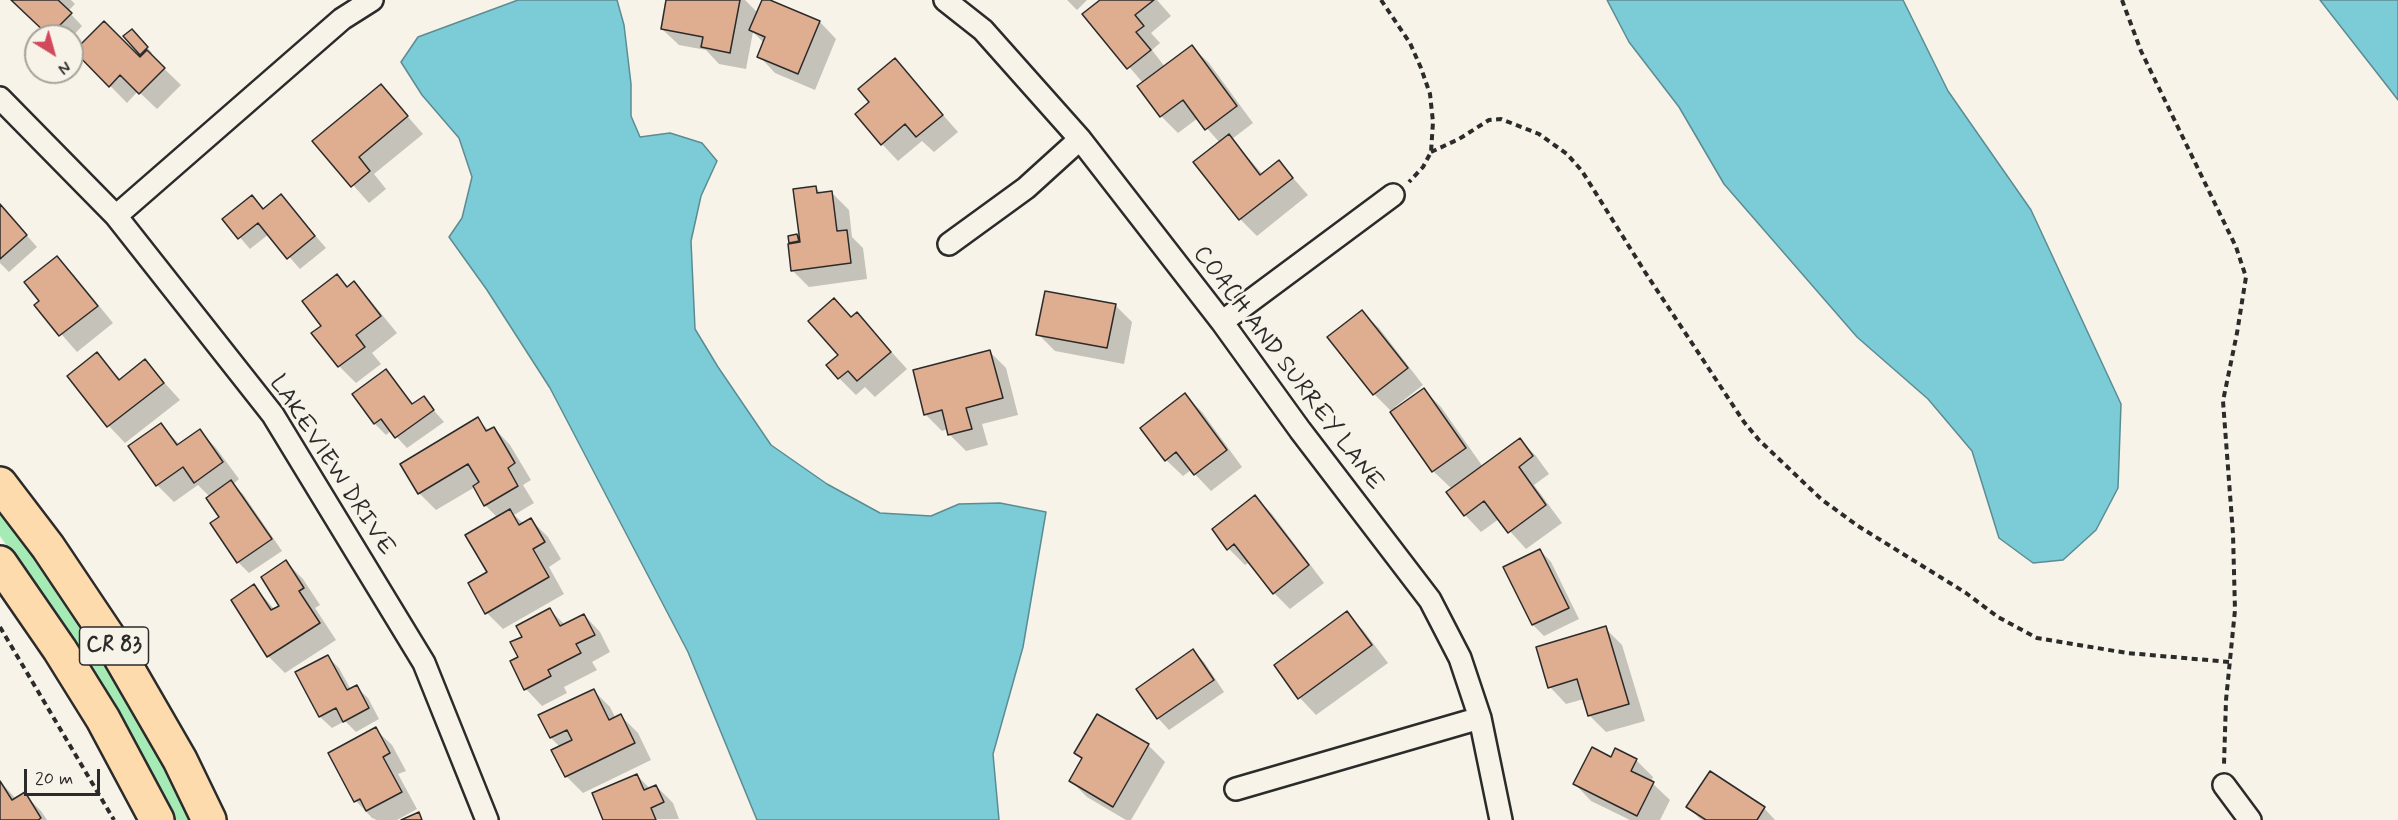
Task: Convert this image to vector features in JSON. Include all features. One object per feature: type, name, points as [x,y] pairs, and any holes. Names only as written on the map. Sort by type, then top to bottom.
[{"type":"main road","name":"CR 83","points":[[0,484],[48,547],[113,644],[180,760],[209,820]]},
{"type":"main road","name":"CR 83","points":[[0,563],[60,650],[103,719],[157,820]]},
{"type":"street","points":[[116,216],[342,19],[372,0]]},
{"type":"street","name":"COACH AND SURREY LANE","points":[[945,0],[983,30],[1080,139],[1222,322],[1300,430],[1430,600],[1460,658],[1480,718],[1501,820]]},
{"type":"street","name":"LAKEVIEW DRIVE","points":[[0,98],[116,216],[273,416],[424,663],[487,820]]},
{"type":"street","points":[[949,244],[1026,188],[1080,139]]},
{"type":"street","points":[[1222,322],[1393,195]]},
{"type":"street","points":[[1236,789],[1480,718]]},
{"type":"street","points":[[2224,785],[2250,820]]},
{"type":"path","points":[[1381,0],[1410,43],[1430,94],[1433,122],[1431,152]]},
{"type":"path","points":[[2122,0],[2140,51],[2236,247],[2246,277],[2223,401],[2233,534],[2235,610],[2225,710],[2224,785]]},
{"type":"path","points":[[1393,195],[1411,180],[1431,152],[1459,139],[1489,120],[1501,119],[1539,134],[1567,154],[1582,171],[1645,272],[1744,422],[1759,440],[1821,499],[1858,526],[1966,593],[1998,617],[2037,638],[2127,653],[2230,662]]},
{"type":"path","points":[[0,627],[114,820]]},
{"type":"green space","points":[[0,512],[70,606],[128,699],[191,820],[176,820],[124,721],[91,668],[0,536]]},
{"type":"water","points":[[518,0],[617,0],[624,25],[631,84],[631,116],[640,137],[670,133],[702,143],[717,161],[701,196],[691,241],[695,329],[771,445],[827,484],[880,513],[931,516],[959,504],[1000,503],[1046,512],[1023,647],[993,754],[999,820],[757,820],[688,652],[550,388],[487,290],[449,237],[462,218],[472,177],[459,138],[422,95],[401,62],[418,37]]},
{"type":"water","points":[[1607,0],[1903,0],[1948,91],[2031,210],[2121,404],[2118,488],[2096,530],[2063,560],[2033,563],[1999,538],[1972,451],[1928,399],[1857,337],[1724,184],[1679,107],[1629,42]]},
{"type":"water","points":[[2320,0],[2398,0],[2398,100],[2388,87]]},
{"type":"building","points":[[11,0],[58,0],[72,13],[61,24],[36,24]]},
{"type":"building","points":[[666,0],[740,0],[730,53],[701,47],[703,37],[661,29]]},
{"type":"building","points":[[762,0],[770,0],[820,21],[798,74],[757,57],[765,37],[749,30]]},
{"type":"building","points":[[1100,0],[1154,0],[1135,15],[1144,26],[1136,32],[1151,50],[1127,69],[1082,14]]},
{"type":"building","points":[[104,21],[140,57],[147,50],[165,68],[139,94],[120,75],[109,87],[84,61],[84,41]]},
{"type":"building","points":[[132,29],[148,47],[140,55],[123,36]]},
{"type":"building","points":[[1192,45],[1237,106],[1205,130],[1183,100],[1160,117],[1137,86]]},
{"type":"building","points":[[895,58],[943,115],[916,137],[905,124],[881,145],[855,114],[869,102],[858,89]]},
{"type":"building","points":[[381,84],[408,116],[359,157],[370,171],[351,187],[312,141]]},
{"type":"building","points":[[1229,134],[1260,175],[1279,160],[1293,178],[1239,220],[1193,162]]},
{"type":"building","points":[[816,186],[817,193],[832,191],[837,231],[847,230],[851,263],[791,271],[788,244],[800,242],[793,189]]},
{"type":"building","points":[[281,194],[315,236],[287,259],[258,223],[238,239],[222,219],[252,195],[263,209]]},
{"type":"building","points":[[0,204],[27,235],[0,259]]},
{"type":"building","points":[[797,234],[799,241],[789,243],[788,236]]},
{"type":"building","points":[[57,256],[98,306],[59,336],[34,305],[39,301],[24,282]]},
{"type":"building","points":[[337,274],[347,287],[354,281],[381,316],[356,335],[365,347],[338,367],[311,333],[321,326],[302,301]]},
{"type":"building","points":[[1045,291],[1116,304],[1107,348],[1036,335]]},
{"type":"building","points":[[834,298],[851,317],[857,312],[891,352],[857,381],[848,371],[838,379],[826,365],[838,355],[808,321]]},
{"type":"building","points":[[1362,310],[1408,368],[1373,395],[1327,337]]},
{"type":"building","points":[[990,350],[1003,398],[966,408],[972,429],[948,435],[942,410],[924,415],[913,370]]},
{"type":"building","points":[[97,352],[119,380],[145,359],[164,383],[107,427],[67,376]]},
{"type":"building","points":[[386,369],[412,404],[424,396],[434,410],[395,438],[381,419],[374,424],[352,394]]},
{"type":"building","points":[[1424,388],[1466,448],[1432,472],[1390,412]]},
{"type":"building","points":[[1185,393],[1227,450],[1194,475],[1176,452],[1165,461],[1140,428]]},
{"type":"building","points":[[478,417],[486,431],[494,427],[515,463],[508,468],[518,486],[484,506],[473,486],[479,482],[468,464],[418,494],[400,464]]},
{"type":"building","points":[[161,423],[177,445],[200,429],[223,462],[194,483],[183,467],[156,486],[128,446]]},
{"type":"building","points":[[1520,438],[1533,456],[1519,467],[1546,505],[1508,533],[1484,501],[1464,516],[1446,492]]},
{"type":"building","points":[[231,480],[272,539],[237,563],[210,523],[219,517],[206,498]]},
{"type":"building","points":[[1255,495],[1309,565],[1273,594],[1234,544],[1227,550],[1212,529]]},
{"type":"building","points":[[510,509],[519,525],[531,518],[545,542],[533,549],[549,577],[485,614],[468,583],[487,572],[465,535]]},
{"type":"building","points":[[1540,549],[1569,608],[1532,625],[1503,567]]},
{"type":"building","points":[[286,560],[304,588],[299,591],[320,623],[267,657],[231,600],[254,584],[271,610],[279,606],[261,577]]},
{"type":"building","points":[[550,608],[560,626],[584,614],[595,635],[576,644],[581,653],[548,670],[551,676],[524,690],[510,661],[518,657],[510,642],[522,637],[516,626]]},
{"type":"building","points":[[1347,611],[1372,645],[1298,699],[1274,665]]},
{"type":"building","points":[[1606,626],[1629,704],[1588,716],[1577,679],[1548,688],[1536,647]]},
{"type":"building","points":[[1193,649],[1214,680],[1157,719],[1136,689]]},
{"type":"building","points":[[328,655],[347,690],[357,685],[369,708],[343,722],[336,708],[319,717],[295,672]]},
{"type":"building","points":[[594,689],[609,720],[621,714],[635,743],[565,777],[551,750],[572,740],[567,730],[550,738],[538,715]]},
{"type":"building","points":[[1097,714],[1149,744],[1113,807],[1069,781],[1082,758],[1074,753]]},
{"type":"building","points":[[376,727],[390,753],[383,757],[402,792],[366,811],[360,799],[354,802],[328,753]]},
{"type":"building","points":[[1592,747],[1611,757],[1615,748],[1637,759],[1631,771],[1654,782],[1637,816],[1573,784]]},
{"type":"building","points":[[1710,771],[1765,807],[1757,820],[1706,820],[1686,807]]},
{"type":"building","points":[[637,774],[644,790],[656,785],[664,802],[651,808],[656,820],[603,820],[592,793]]},
{"type":"building","points":[[0,781],[12,800],[25,792],[41,818],[38,820],[0,820]]},
{"type":"building","points":[[419,812],[422,820],[401,820]]}]
